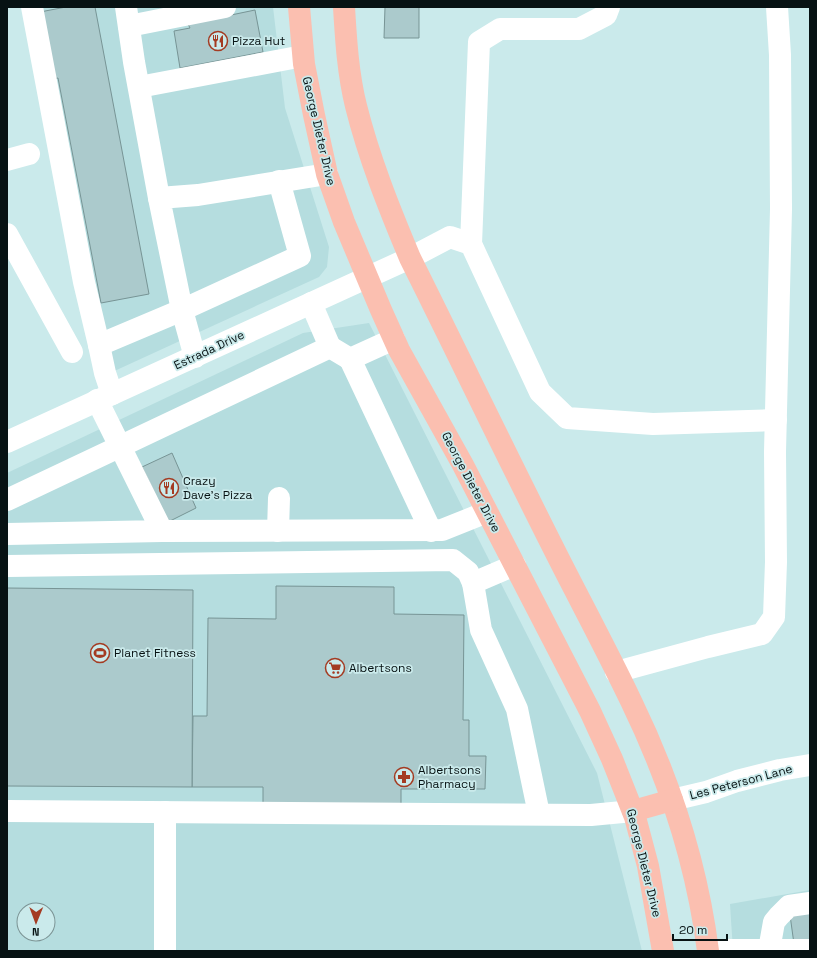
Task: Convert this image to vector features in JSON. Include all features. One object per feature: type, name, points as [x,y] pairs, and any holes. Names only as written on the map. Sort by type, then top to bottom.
[{"type":"main road","name":"George Dieter Drive","points":[[299,7],[303,56],[314,115],[327,174],[344,222],[394,340],[463,465],[590,711],[612,759],[632,811],[648,866],[663,951]]},
{"type":"main road","points":[[344,7],[349,67],[356,105],[375,169],[392,216],[410,258],[631,700],[645,732],[672,800],[695,876],[708,951]]},
{"type":"main road","points":[[632,811],[672,800]]},
{"type":"street","points":[[32,7],[84,282],[105,373],[105,397],[120,447],[162,531]]},
{"type":"street","points":[[195,357],[182,310],[159,198],[127,16],[226,7]]},
{"type":"street","points":[[609,7],[606,15],[579,29],[500,29],[479,42],[471,244],[540,392],[567,418],[653,424],[776,420]]},
{"type":"street","points":[[616,672],[762,634],[774,617],[776,562],[776,420],[781,209],[780,55],[777,7]]},
{"type":"street","points":[[139,86],[303,56]]},
{"type":"street","points":[[7,160],[29,154]]},
{"type":"street","points":[[159,198],[198,195],[327,174]]},
{"type":"street","points":[[99,345],[182,310],[300,256],[279,182]]},
{"type":"street","points":[[7,234],[72,352]]},
{"type":"street","name":"Estrada Drive","points":[[7,442],[367,278],[450,237],[471,244]]},
{"type":"street","points":[[311,303],[330,347],[350,359],[431,531]]},
{"type":"street","points":[[350,359],[394,340]]},
{"type":"street","points":[[7,500],[330,347]]},
{"type":"street","points":[[278,531],[279,498]]},
{"type":"street","points":[[7,534],[162,531],[431,531],[442,530],[487,512]]},
{"type":"street","points":[[7,566],[453,560],[468,572],[472,583],[481,630],[517,709],[539,814]]},
{"type":"street","points":[[472,583],[515,565]]},
{"type":"street","name":"Les Peterson Lane","points":[[672,800],[706,792],[737,781],[780,770],[810,765]]},
{"type":"street","points":[[7,811],[590,814],[632,811]]},
{"type":"street","points":[[165,812],[165,951]]},
{"type":"street","points":[[768,950],[774,922],[779,916],[790,906],[810,903]]},
{"type":"street","points":[[708,951],[810,950]]},
{"type":"shaded area","points":[[26,7],[273,7],[285,108],[329,247],[327,267],[319,277],[97,379]]},
{"type":"shaded area","points":[[369,323],[597,773],[642,951],[7,951],[7,473],[303,333]]},
{"type":"shaded area","points":[[810,890],[810,951],[733,951],[730,904]]},
{"type":"building","points":[[66,7],[95,7],[149,294],[101,303],[58,78],[53,79],[40,12]]},
{"type":"building","points":[[385,7],[419,7],[419,38],[384,38]]},
{"type":"building","name":"Pizza Hut","points":[[255,10],[263,52],[180,68],[174,31],[190,28],[188,24]]},
{"type":"building","name":"Crazy Dave's Pizza","points":[[172,453],[196,508],[168,522],[142,467]]},
{"type":"building","name":"Albertsons","points":[[276,586],[394,587],[394,614],[464,615],[463,720],[469,720],[469,756],[486,756],[485,789],[401,789],[401,805],[263,803],[263,787],[192,787],[193,716],[207,716],[208,618],[276,619]]},
{"type":"building","name":"Planet Fitness","points":[[7,588],[193,590],[192,787],[7,786]]},
{"type":"building","points":[[810,912],[810,941],[794,944],[790,915]]},
{"type":"place","name":"Pizza Hut","points":[[218,41]]},
{"type":"place","name":"Crazy Dave's Pizza","points":[[169,488]]},
{"type":"place","name":"Planet Fitness","points":[[100,653]]},
{"type":"place","name":"Albertsons","points":[[335,668]]},
{"type":"place","name":"Albertsons Pharmacy","points":[[404,777]]}]
